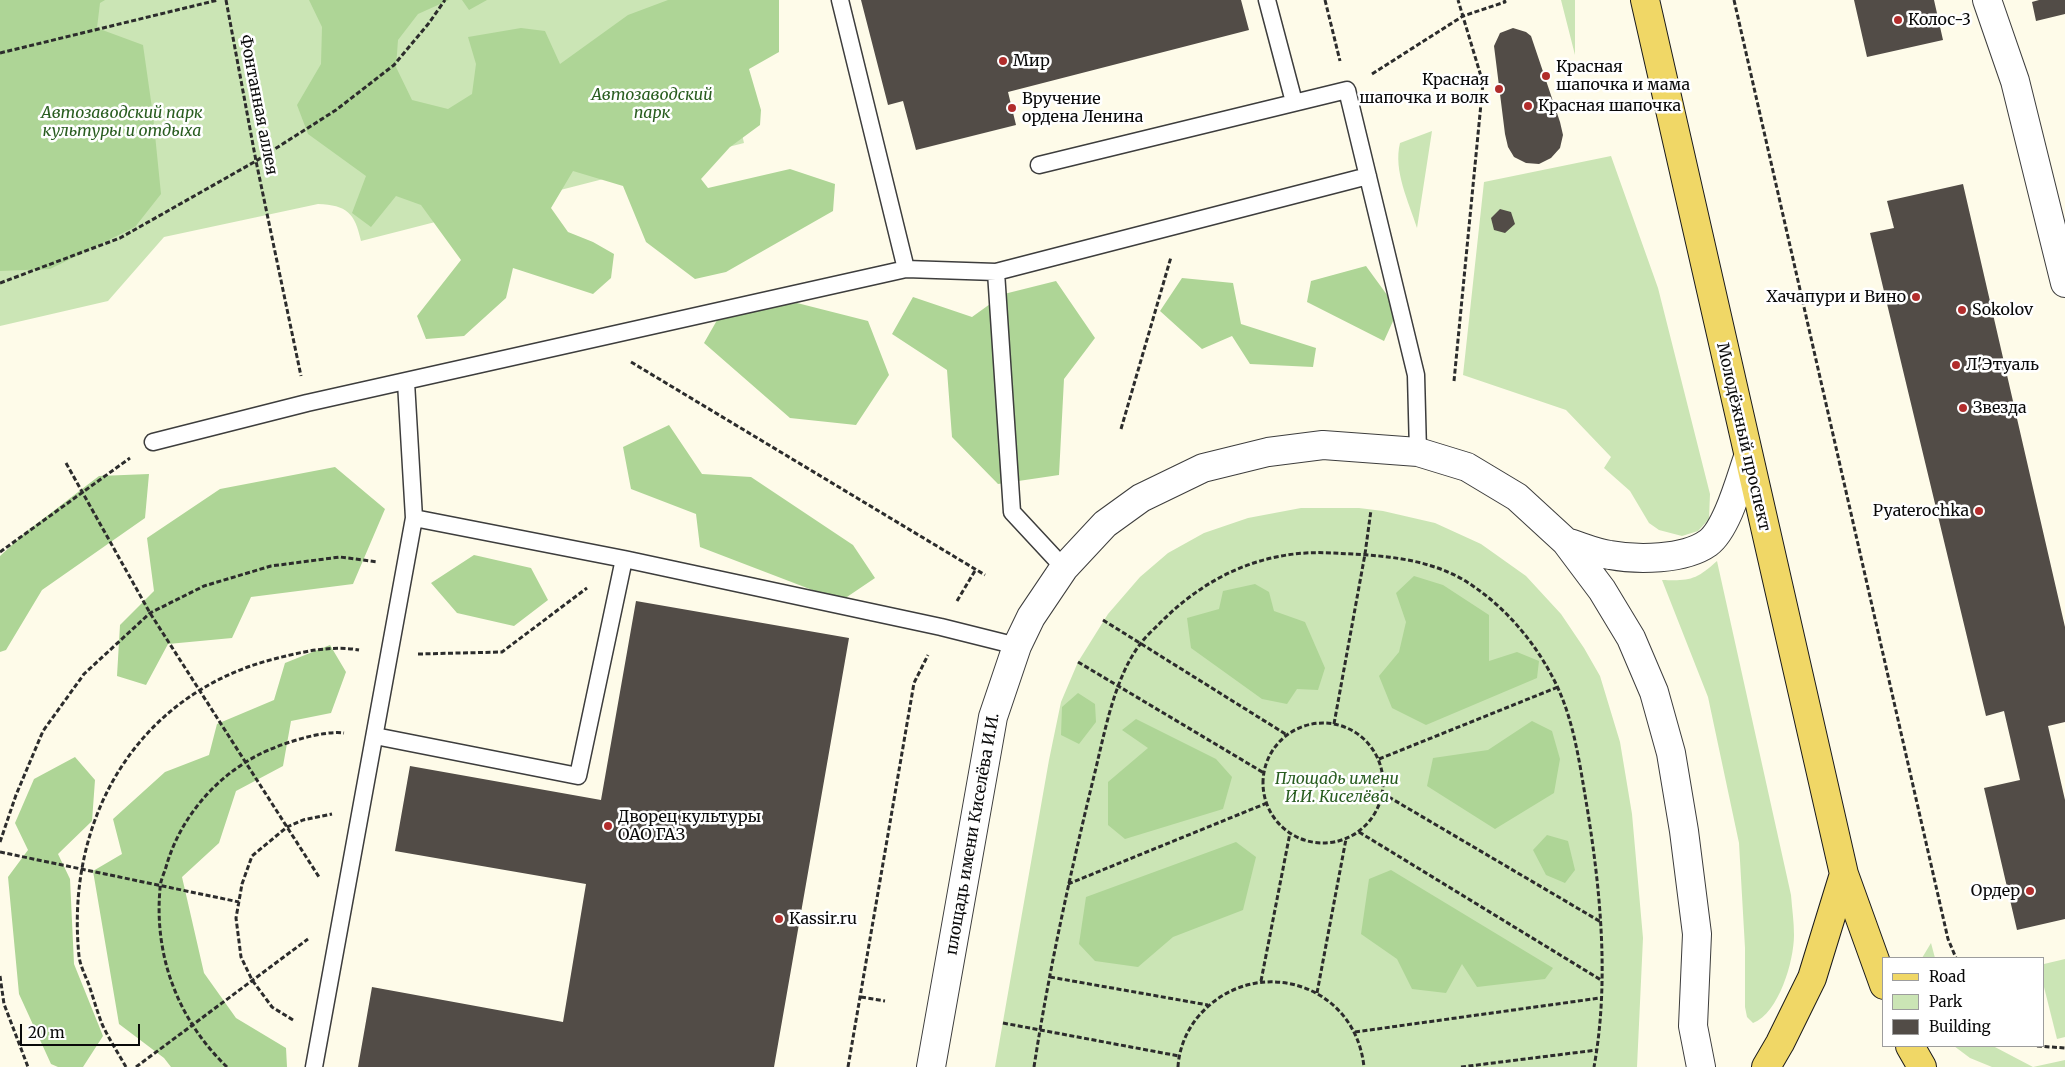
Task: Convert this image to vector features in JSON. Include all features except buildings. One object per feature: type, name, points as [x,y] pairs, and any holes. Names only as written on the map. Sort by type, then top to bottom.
[{"type":"main road","name":"Молодёжный проспект","points":[[1645,0],[1844,874],[1882,979]]},
{"type":"main road","points":[[1766,1067],[1812,978],[1844,874]]},
{"type":"main road","points":[[1911,1047],[1922,1067]]},
{"type":"street","points":[[1987,0],[2015,81],[2065,283]]},
{"type":"street","name":"площадь имени Киселёва И.И.","points":[[931,1067],[993,717],[1017,646],[1031,617],[1064,568],[1105,524],[1141,498],[1204,468],[1268,452],[1323,445],[1418,452],[1467,467],[1516,498],[1566,542],[1602,590],[1630,638],[1654,692],[1671,753],[1684,831],[1697,934],[1693,1026],[1701,1067]]},
{"type":"street","points":[[1566,542],[1609,555],[1650,558],[1684,554],[1708,543],[1726,520],[1748,457]]},
{"type":"lane","points":[[840,0],[906,269]]},
{"type":"lane","points":[[1267,0],[1294,102]]},
{"type":"lane","points":[[1039,165],[1347,90],[1416,375],[1418,452]]},
{"type":"lane","points":[[153,442],[306,403],[906,269],[996,272],[1368,176]]},
{"type":"lane","points":[[996,272],[1012,512],[1064,568]]},
{"type":"lane","points":[[314,1067],[414,518],[406,382]]},
{"type":"lane","points":[[414,518],[624,559],[942,627],[1017,646]]},
{"type":"lane","points":[[374,736],[578,776],[624,559]]},
{"type":"path","points":[[0,53],[218,0]]},
{"type":"path","name":"Фонтанная аллея","points":[[226,0],[256,161],[306,403]]},
{"type":"path","points":[[0,284],[120,238],[256,161],[336,110],[394,65],[429,23],[445,0]]},
{"type":"path","points":[[1325,0],[1347,90],[1463,16],[1505,2],[1504,0]]},
{"type":"path","points":[[1454,381],[1483,83],[1458,0]]},
{"type":"path","points":[[1734,0],[1948,939],[1956,957]]},
{"type":"path","points":[[1121,429],[1180,224]]},
{"type":"path","points":[[594,339],[985,575]]},
{"type":"path","points":[[0,552],[82,491],[153,442]]},
{"type":"path","points":[[66,463],[150,613],[342,913],[136,1067]]},
{"type":"path","points":[[1334,724],[1365,554],[1371,510]]},
{"type":"path","points":[[1034,1067],[1068,884],[1118,686],[1140,644],[1181,602],[1226,573],[1269,557],[1306,551],[1365,554],[1420,562],[1465,581],[1496,605],[1529,638],[1558,687],[1576,740],[1592,835],[1600,922],[1601,980],[1598,1050],[1594,1067]]},
{"type":"path","points":[[0,842],[16,795],[43,731],[84,674],[150,613],[204,586],[271,566],[340,557],[406,565]]},
{"type":"path","points":[[126,1067],[102,1024],[79,958],[78,912],[80,868],[93,823],[107,790],[133,751],[164,715],[199,690],[250,665],[304,652],[345,648],[389,654],[502,652],[624,559]]},
{"type":"path","points":[[848,1067],[914,683],[942,627],[976,569]]},
{"type":"path","points":[[1103,620],[1287,735]]},
{"type":"path","points":[[1078,662],[1264,773]]},
{"type":"path","points":[[1379,759],[1558,687]]},
{"type":"path","points":[[1317,723],[1334,724],[1353,730],[1368,743],[1379,759],[1383,776],[1382,793],[1378,808],[1370,821],[1358,832],[1346,839],[1327,843],[1308,841],[1290,833],[1277,820],[1267,804],[1264,789],[1264,773],[1268,759],[1276,746],[1287,735],[1302,727],[1317,723]]},
{"type":"path","points":[[227,1067],[211,1052],[179,1004],[166,968],[160,928],[160,887],[171,848],[192,811],[219,782],[245,761],[272,748],[304,738],[340,732],[374,736]]},
{"type":"path","points":[[1382,793],[1600,922]]},
{"type":"path","points":[[1068,884],[1267,804]]},
{"type":"path","points":[[321,1026],[294,1020],[272,1007],[252,980],[241,957],[236,918],[242,884],[252,856],[287,827],[303,820],[328,814],[360,817]]},
{"type":"path","points":[[1358,832],[1601,980]]},
{"type":"path","points":[[1261,981],[1290,833]]},
{"type":"path","points":[[1317,993],[1346,839]]},
{"type":"path","points":[[0,852],[239,902]]},
{"type":"path","points":[[0,976],[4,1004],[28,1067]]},
{"type":"path","points":[[1050,977],[1208,1005]]},
{"type":"path","points":[[1178,1067],[1179,1056],[1190,1028],[1208,1005],[1233,989],[1261,981],[1289,982],[1317,993],[1339,1010],[1355,1032],[1363,1055],[1364,1067]]},
{"type":"path","points":[[861,997],[885,1001]]},
{"type":"path","points":[[1355,1032],[1600,998]]},
{"type":"path","points":[[1003,1023],[1179,1056]]},
{"type":"path","points":[[2045,1047],[2065,1048]]},
{"type":"path","points":[[1461,1067],[1598,1050]]},
{"type":"green space","name":"Автозаводский парк культуры и отдыха","points":[[0,0],[716,0],[712,2],[744,143],[361,241],[356,224],[348,212],[336,206],[318,204],[164,237],[108,301],[0,326]]},
{"type":"green space","points":[[0,0],[105,0],[100,3],[97,28],[143,45],[153,115],[161,194],[135,227],[50,269],[0,271]]},
{"type":"green space","name":"Автозаводский парк","points":[[309,0],[449,0],[418,14],[398,40],[396,67],[412,100],[448,109],[472,94],[476,64],[468,37],[521,28],[545,31],[560,64],[628,15],[668,0],[779,0],[779,52],[749,69],[761,110],[760,125],[730,147],[701,179],[708,188],[790,169],[835,184],[833,211],[726,272],[695,279],[646,242],[623,186],[573,171],[551,208],[568,232],[593,242],[614,254],[611,278],[593,294],[513,268],[506,298],[464,336],[426,339],[417,316],[461,260],[421,205],[396,196],[371,227],[352,213],[366,176],[308,134],[297,105],[321,64],[322,27]]},
{"type":"green space","points":[[462,0],[487,0],[469,10]]},
{"type":"green space","points":[[1561,0],[1575,0],[1575,55]]},
{"type":"green space","points":[[1432,131],[1417,228],[1400,175],[1398,154],[1400,143]]},
{"type":"green space","points":[[1611,156],[1658,288],[1710,494],[1709,519],[1698,531],[1682,536],[1659,530],[1649,523],[1630,491],[1604,468],[1611,457],[1566,410],[1463,375],[1484,182]]},
{"type":"green space","points":[[1366,266],[1398,310],[1384,341],[1307,302],[1311,281]]},
{"type":"green space","points":[[1182,278],[1233,283],[1241,324],[1316,348],[1313,367],[1250,364],[1232,336],[1202,349],[1160,311]]},
{"type":"green space","points":[[1056,281],[1095,338],[1064,379],[1059,475],[998,484],[952,437],[947,370],[892,334],[913,297],[972,317],[1004,294]]},
{"type":"green space","points":[[797,303],[868,321],[889,375],[856,425],[790,418],[704,343],[720,315]]},
{"type":"green space","points":[[669,425],[702,474],[751,477],[853,545],[875,578],[841,601],[700,547],[696,514],[631,489],[623,447]]},
{"type":"green space","points":[[335,467],[385,509],[353,584],[251,597],[232,638],[168,644],[146,685],[117,676],[120,625],[154,591],[147,538],[220,489]]},
{"type":"green space","points":[[149,474],[145,518],[42,590],[6,650],[0,652],[0,556],[26,532],[99,476]]},
{"type":"green space","name":"Площадь имени И.И. Киселёва","points":[[1301,508],[1359,508],[1383,511],[1435,523],[1481,544],[1526,576],[1561,614],[1584,648],[1600,676],[1620,742],[1632,814],[1643,938],[1637,1067],[995,1067],[1049,760],[1061,702],[1078,662],[1108,614],[1140,577],[1168,553],[1204,533],[1248,518]]},
{"type":"green space","points":[[474,555],[531,568],[548,600],[514,626],[457,613],[431,583]]},
{"type":"green space","points":[[1717,561],[1791,895],[1793,920],[1793,946],[1788,972],[1783,985],[1770,1009],[1753,1023],[1747,1017],[1745,1007],[1745,948],[1739,843],[1708,697],[1662,580],[1679,580],[1698,576]]},
{"type":"green space","points":[[1414,576],[1443,585],[1489,615],[1489,661],[1517,652],[1539,661],[1537,678],[1426,725],[1392,708],[1379,676],[1399,652],[1406,622],[1396,593]]},
{"type":"green space","points":[[1255,584],[1269,592],[1274,611],[1305,622],[1325,668],[1318,690],[1297,689],[1287,704],[1262,699],[1191,648],[1187,618],[1219,609],[1223,591]]},
{"type":"green space","points":[[330,645],[346,672],[331,713],[291,721],[283,766],[236,791],[219,843],[182,877],[204,973],[236,1018],[286,1048],[287,1067],[171,1067],[164,1058],[119,1024],[93,871],[122,854],[113,819],[165,772],[209,755],[217,724],[274,700],[285,663]]},
{"type":"green space","points":[[1078,693],[1095,704],[1096,722],[1079,744],[1061,735],[1062,707]]},
{"type":"green space","points":[[1136,719],[1216,759],[1232,777],[1223,809],[1125,839],[1108,825],[1108,782],[1148,748],[1122,730]]},
{"type":"green space","points":[[1532,721],[1552,731],[1560,759],[1554,793],[1495,829],[1427,786],[1433,758],[1488,750]]},
{"type":"green space","points":[[75,757],[95,780],[92,821],[58,854],[70,879],[74,964],[103,1036],[83,1067],[58,1067],[51,1064],[19,994],[8,877],[28,850],[15,823],[34,779]]},
{"type":"green space","points":[[1547,835],[1568,841],[1575,870],[1565,883],[1546,875],[1533,850]]},
{"type":"green space","points":[[1236,842],[1256,857],[1243,910],[1173,937],[1138,967],[1095,961],[1079,944],[1086,897]]},
{"type":"green space","points":[[1391,870],[1553,968],[1545,979],[1477,987],[1462,964],[1446,993],[1412,989],[1397,959],[1361,934],[1369,879]]},
{"type":"green space","points":[[1931,943],[1935,957],[1923,957]]},
{"type":"green space","points":[[2065,959],[2065,1037],[2057,1039],[2045,991],[2045,964]]},
{"type":"green space","points":[[1955,1047],[1995,1047],[2033,1067],[1992,1067],[1970,1058]]},
{"type":"green space","points":[[2065,1060],[2065,1067],[2033,1067]]},
{"type":"place","name":"Колос-3","points":[[1898,20]]},
{"type":"place","name":"Мир","points":[[1003,61]]},
{"type":"place","name":"Красная шапочка и мама","points":[[1546,76]]},
{"type":"place","name":"Красная шапочка и волк","points":[[1499,89]]},
{"type":"place","name":"Красная шапочка","points":[[1528,106]]},
{"type":"place","name":"Вручение ордена Ленина","points":[[1012,108]]},
{"type":"place","name":"Хачапури и Вино","points":[[1916,297]]},
{"type":"place","name":"Sokolov","points":[[1962,310]]},
{"type":"place","name":"Л'Этуаль","points":[[1956,365]]},
{"type":"place","name":"Звезда","points":[[1963,408]]},
{"type":"place","name":"Pyaterochka","points":[[1979,511]]},
{"type":"place","name":"Дворец культуры ОАО ГАЗ","points":[[608,826]]},
{"type":"place","name":"Ордер","points":[[2030,891]]},
{"type":"place","name":"Kassir.ru","points":[[779,919]]}]
